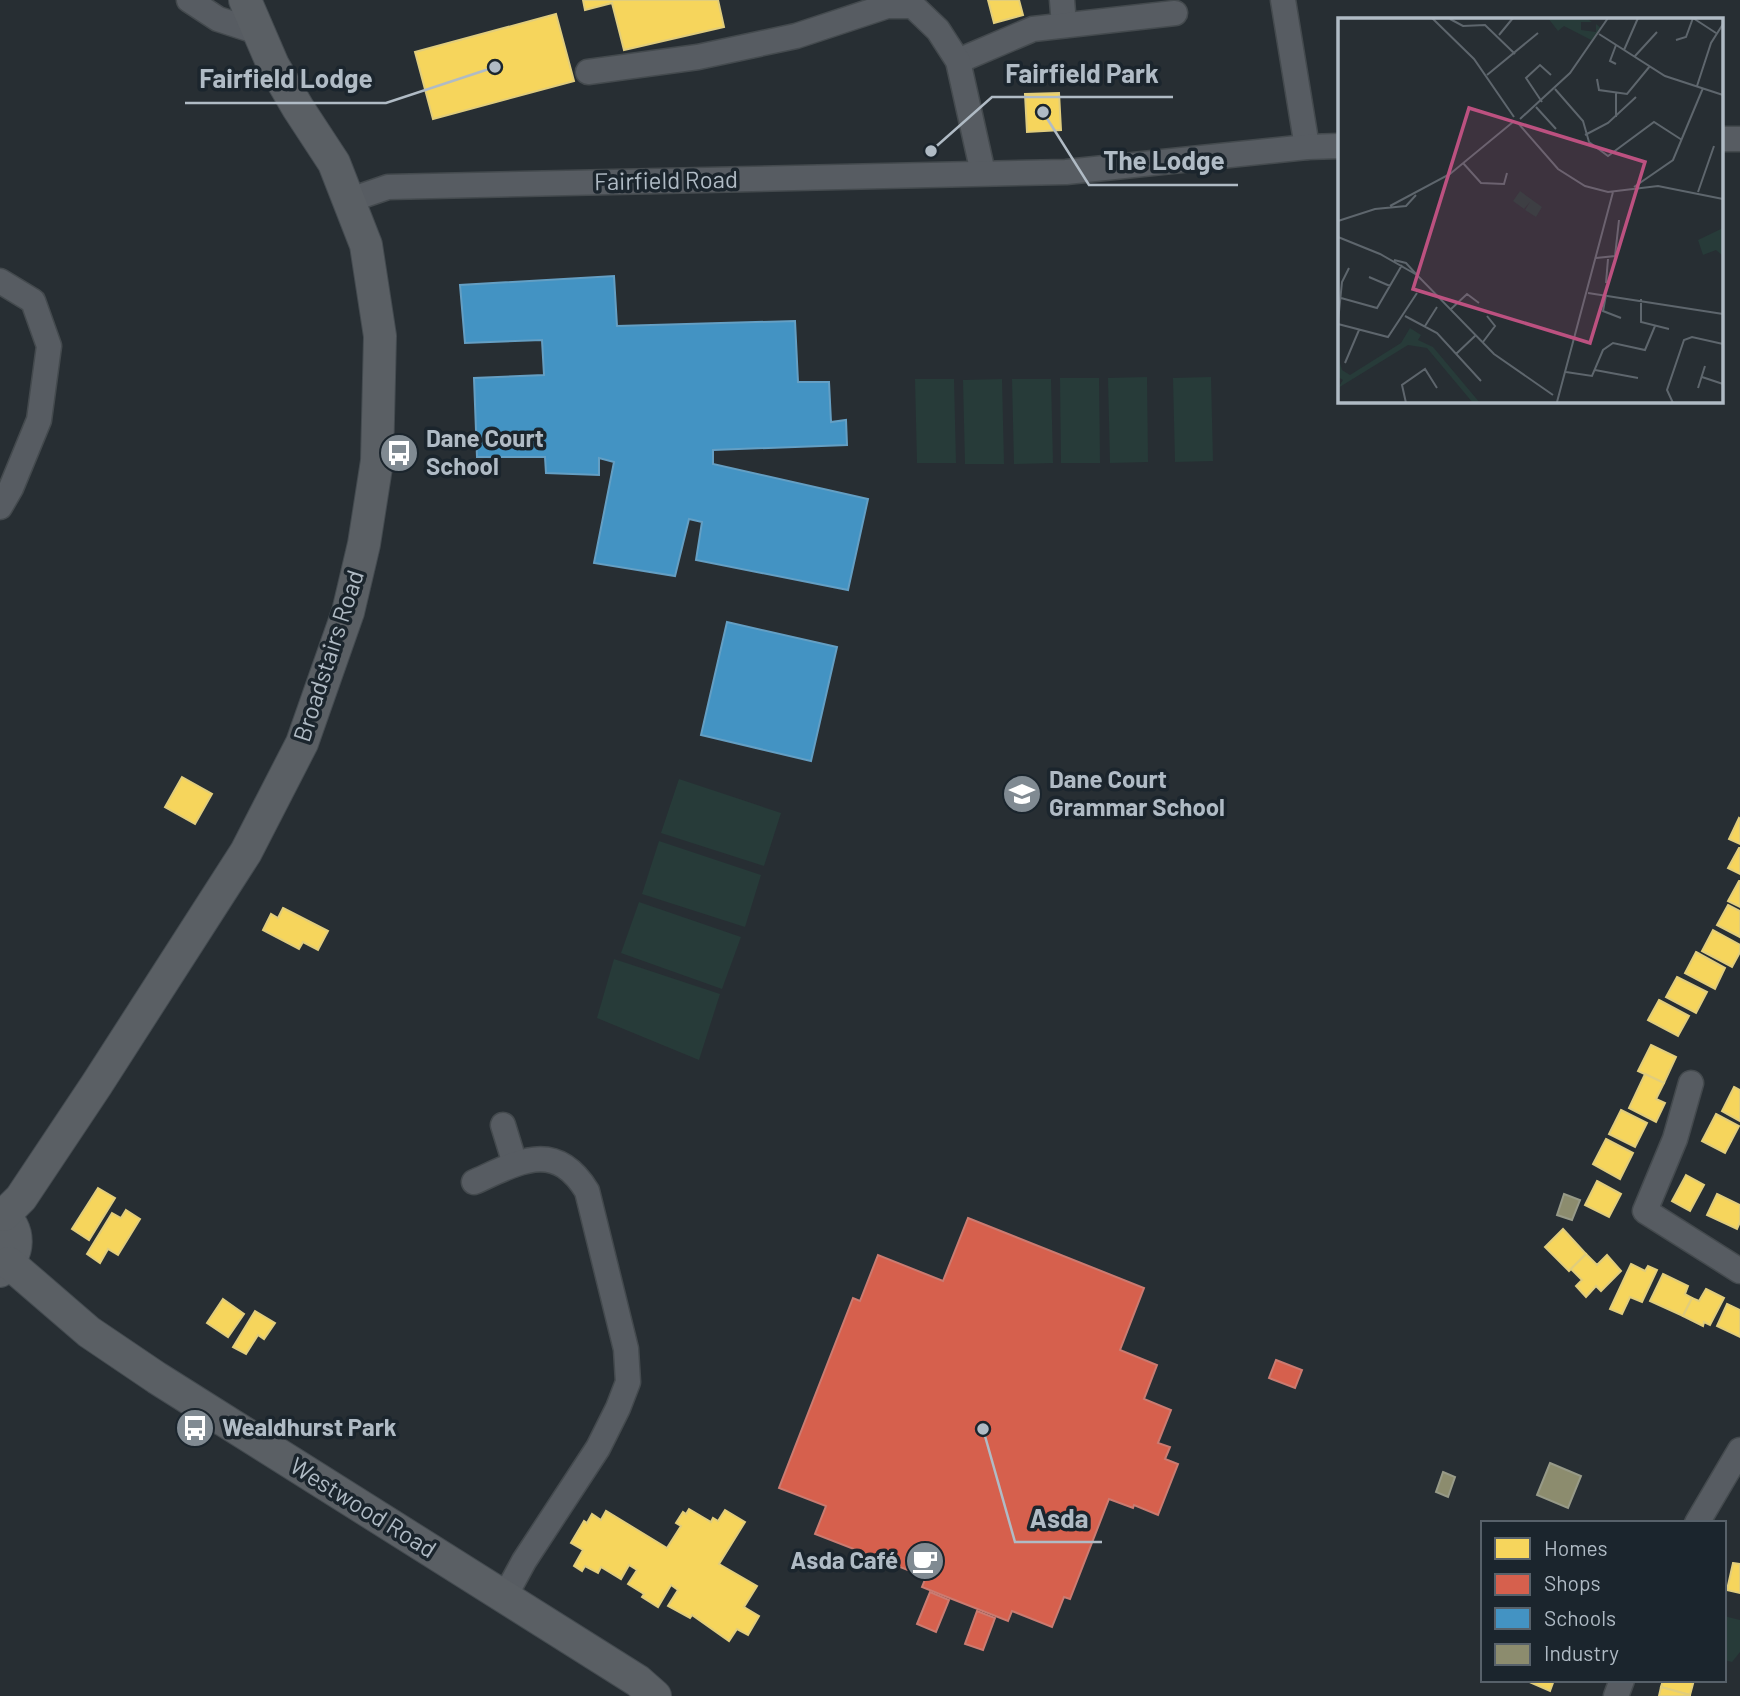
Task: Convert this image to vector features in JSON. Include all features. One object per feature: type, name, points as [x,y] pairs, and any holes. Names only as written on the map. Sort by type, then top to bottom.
[{"type":"main road","name":"Broadstairs Road","points":[[2,1214],[21,1198],[246,852],[302,743],[348,612],[364,544],[377,461],[380,336],[366,245],[334,163],[298,108],[258,32],[245,0]]},
{"type":"main road","points":[[2,1214],[11,1223],[17,1244],[5,1267]]},
{"type":"main road","name":"Westwood Road","points":[[5,1267],[89,1332],[157,1378],[505,1596],[638,1682],[655,1696]]},
{"type":"street","points":[[189,0],[218,19],[258,32]]},
{"type":"street","points":[[1062,0],[1064,25]]},
{"type":"street","points":[[1283,0],[1307,147]]},
{"type":"street","points":[[588,72],[698,57],[796,36],[887,6],[913,6],[938,30],[958,61],[984,173]]},
{"type":"street","points":[[958,61],[1032,29],[1175,13]]},
{"type":"street","points":[[1722,139],[1740,139]]},
{"type":"street","name":"Fairfield Road","points":[[350,200],[388,187],[1066,173],[1338,146]]},
{"type":"street","points":[[0,281],[33,301],[49,346],[39,420],[11,488],[0,507]]},
{"type":"street","points":[[1691,1083],[1675,1139],[1637,1206],[1740,1271]]},
{"type":"street","points":[[503,1125],[515,1164]]},
{"type":"street","points":[[474,1182],[515,1164],[543,1159],[563,1163],[578,1176],[587,1191],[626,1349],[628,1382],[618,1408],[598,1448],[530,1551],[505,1596]]},
{"type":"street","points":[[1698,1521],[1740,1450]]},
{"type":"green space","points":[[1147,377],[1148,462],[1110,463],[1108,378]]},
{"type":"green space","points":[[1211,377],[1213,461],[1175,462],[1173,378]]},
{"type":"green space","points":[[1060,378],[1099,378],[1100,463],[1061,463]]},
{"type":"green space","points":[[915,379],[954,379],[956,463],[917,463]]},
{"type":"green space","points":[[1002,379],[1004,464],[965,464],[963,380]]},
{"type":"green space","points":[[1012,379],[1051,379],[1053,463],[1014,464]]},
{"type":"green space","points":[[679,779],[781,813],[764,866],[661,833]]},
{"type":"green space","points":[[659,841],[761,875],[745,927],[642,894]]},
{"type":"green space","points":[[639,902],[741,937],[722,989],[621,953]]},
{"type":"green space","points":[[614,959],[720,994],[699,1060],[597,1018]]},
{"type":"green space","points":[[1726,1616],[1740,1620],[1740,1652],[1732,1662],[1726,1660]]},
{"type":"building: Homes","points":[[583,0],[718,0],[724,27],[624,50],[612,3],[585,10]]},
{"type":"building: Homes","points":[[988,0],[1019,0],[1023,15],[994,23]]},
{"type":"building: Homes","points":[[556,14],[574,81],[433,119],[415,52]]},
{"type":"building: Homes","points":[[1059,93],[1061,130],[1027,132],[1025,94]]},
{"type":"building: Homes","points":[[182,777],[212,794],[195,824],[165,807]]},
{"type":"building: Homes","points":[[1740,819],[1740,844],[1729,839]]},
{"type":"building: Homes","points":[[1740,848],[1740,874],[1728,868]]},
{"type":"building: Homes","points":[[1740,881],[1740,907],[1728,901]]},
{"type":"building: Homes","points":[[1728,905],[1740,911],[1740,937],[1717,925]]},
{"type":"building: Homes","points":[[283,908],[328,931],[318,950],[303,942],[299,949],[263,930],[271,914],[278,918]]},
{"type":"building: Homes","points":[[1713,930],[1740,945],[1740,952],[1732,967],[1702,951]]},
{"type":"building: Homes","points":[[1696,952],[1725,968],[1715,989],[1685,973]]},
{"type":"building: Homes","points":[[1677,977],[1707,992],[1696,1013],[1666,997]]},
{"type":"building: Homes","points":[[1659,1000],[1689,1016],[1678,1036],[1648,1020]]},
{"type":"building: Homes","points":[[1651,1045],[1676,1057],[1664,1083],[1638,1071]]},
{"type":"building: Homes","points":[[1645,1074],[1664,1083],[1656,1099],[1665,1103],[1656,1122],[1629,1108]]},
{"type":"building: Homes","points":[[1734,1087],[1740,1090],[1740,1121],[1722,1111]]},
{"type":"building: Homes","points":[[1621,1110],[1647,1123],[1635,1147],[1609,1134]]},
{"type":"building: Homes","points":[[1716,1114],[1739,1126],[1725,1153],[1702,1141]]},
{"type":"building: Homes","points":[[1606,1139],[1633,1153],[1620,1179],[1593,1164]]},
{"type":"building: Homes","points":[[1686,1175],[1704,1185],[1690,1211],[1672,1201]]},
{"type":"building: Homes","points":[[1597,1181],[1621,1194],[1609,1217],[1585,1205]]},
{"type":"building: Homes","points":[[98,1188],[115,1198],[89,1240],[72,1229]]},
{"type":"building: Homes","points":[[1717,1194],[1740,1205],[1740,1222],[1737,1229],[1707,1215]]},
{"type":"building: Homes","points":[[126,1210],[140,1219],[118,1255],[108,1249],[100,1263],[87,1254],[112,1213],[121,1218]]},
{"type":"building: Homes","points":[[1563,1229],[1586,1254],[1569,1271],[1545,1247]]},
{"type":"building: Homes","points":[[1586,1254],[1597,1265],[1607,1255],[1621,1271],[1601,1291],[1596,1286],[1586,1297],[1576,1286],[1582,1280],[1571,1269]]},
{"type":"building: Homes","points":[[1631,1264],[1645,1271],[1648,1266],[1657,1270],[1642,1302],[1630,1297],[1622,1314],[1610,1309]]},
{"type":"building: Homes","points":[[1663,1274],[1688,1286],[1685,1294],[1692,1298],[1683,1316],[1650,1301]]},
{"type":"building: Homes","points":[[1706,1289],[1724,1298],[1710,1325],[1704,1322],[1703,1326],[1683,1316],[1692,1298],[1699,1301]]},
{"type":"building: Homes","points":[[223,1299],[244,1314],[228,1337],[207,1323]]},
{"type":"building: Homes","points":[[1727,1304],[1740,1310],[1740,1337],[1717,1326]]},
{"type":"building: Homes","points":[[255,1311],[275,1323],[264,1339],[258,1335],[246,1354],[233,1347]]},
{"type":"building: Homes","points":[[689,1509],[711,1522],[713,1518],[718,1521],[725,1510],[745,1522],[719,1564],[757,1586],[744,1607],[759,1616],[748,1635],[737,1629],[729,1641],[692,1615],[690,1618],[668,1606],[678,1590],[671,1585],[658,1607],[628,1584],[637,1570],[629,1565],[621,1579],[601,1567],[598,1573],[585,1566],[582,1571],[574,1566],[583,1550],[571,1543],[584,1521],[587,1523],[592,1514],[601,1520],[606,1511],[667,1548],[681,1526],[676,1523],[683,1512],[686,1514]]},
{"type":"building: Homes","points":[[1733,1563],[1740,1564],[1740,1593],[1727,1590]]},
{"type":"building: Homes","points":[[1530,1682],[1553,1682],[1550,1691]]},
{"type":"building: Homes","points":[[1662,1682],[1693,1682],[1690,1695],[1661,1687]]},
{"type":"building: Homes","points":[[1661,1687],[1690,1695],[1690,1696],[1659,1696]]},
{"type":"building: Shops","points":[[968,1218],[1144,1288],[1120,1350],[1157,1365],[1144,1399],[1171,1410],[1158,1443],[1170,1447],[1165,1459],[1178,1464],[1158,1515],[1109,1499],[1070,1599],[1064,1597],[1052,1627],[1012,1611],[1008,1621],[922,1587],[926,1577],[815,1534],[826,1506],[779,1488],[853,1298],[860,1301],[878,1255],[943,1281]]},
{"type":"building: Shops","points":[[1276,1360],[1302,1370],[1295,1388],[1269,1378]]},
{"type":"building: Shops","points":[[930,1592],[949,1600],[936,1632],[917,1624]]},
{"type":"building: Shops","points":[[977,1611],[995,1618],[983,1650],[965,1644]]},
{"type":"building: Schools","points":[[614,276],[617,326],[795,321],[798,382],[829,382],[831,422],[846,420],[847,445],[713,450],[713,464],[868,499],[848,590],[696,560],[702,522],[689,519],[675,576],[594,563],[614,462],[599,458],[599,475],[546,473],[545,457],[477,457],[474,378],[544,375],[542,340],[465,343],[460,285]]},
{"type":"building: Schools","points":[[727,622],[837,647],[811,761],[701,735]]},
{"type":"building: Industry","points":[[1564,1194],[1580,1200],[1572,1220],[1557,1215]]},
{"type":"building: Industry","points":[[1550,1463],[1581,1476],[1568,1508],[1537,1495]]},
{"type":"building: Industry","points":[[1443,1472],[1455,1477],[1448,1497],[1436,1492]]},
{"type":"place","name":"Fairfield Lodge","points":[[495,67]]},
{"type":"place","name":"The Lodge","points":[[1043,112]]},
{"type":"place","name":"Fairfield Park","points":[[931,151]]},
{"type":"place","name":"Dane Court School","points":[[399,453]]},
{"type":"place","name":"Dane Court Grammar School","points":[[1022,794]]},
{"type":"place","name":"Wealdhurst Park","points":[[195,1428]]},
{"type":"place","name":"Asda","points":[[983,1429]]},
{"type":"place","name":"Asda Café","points":[[925,1561]]}]
